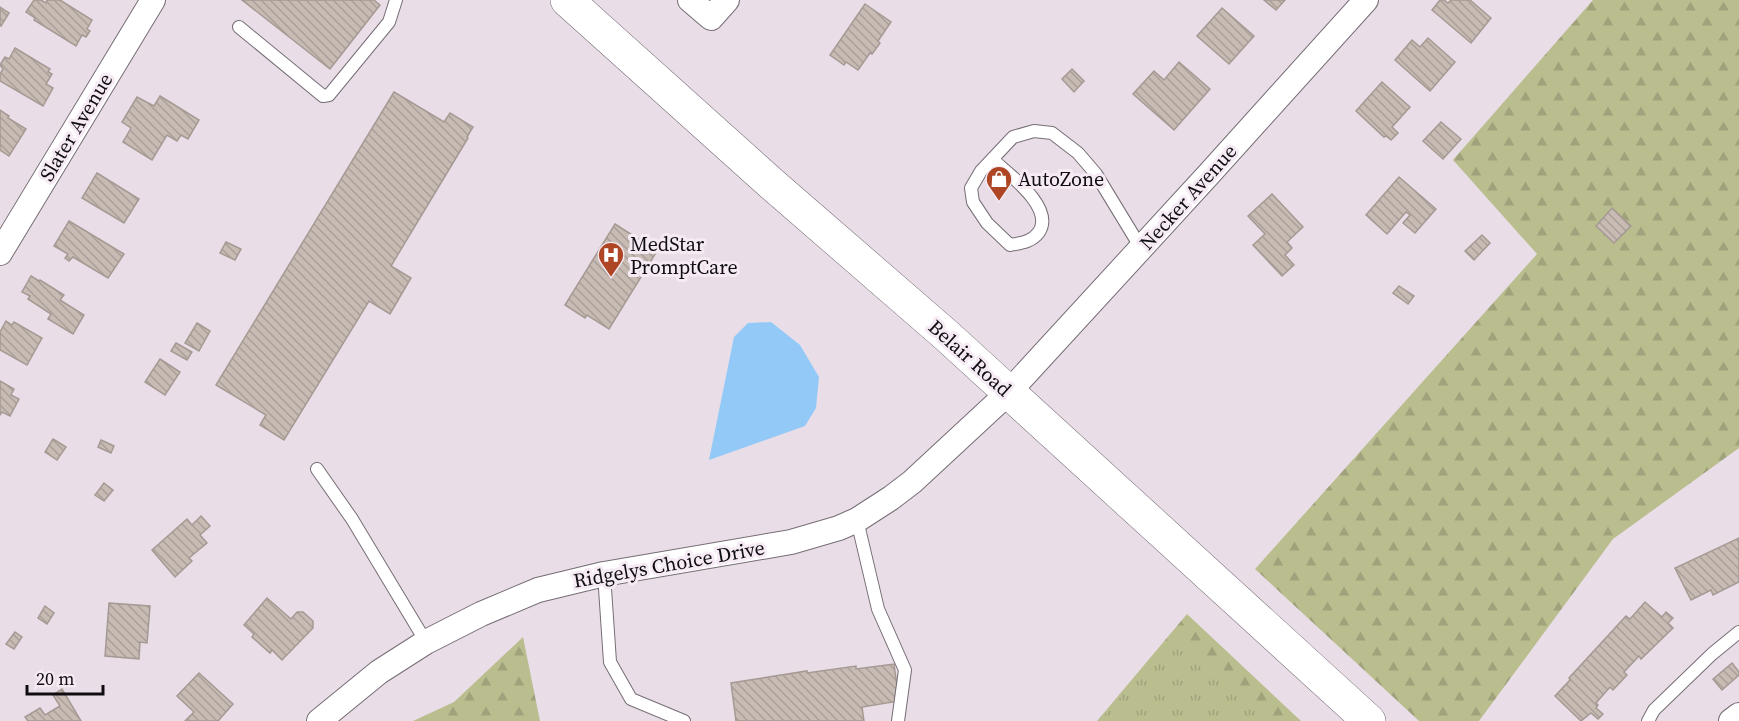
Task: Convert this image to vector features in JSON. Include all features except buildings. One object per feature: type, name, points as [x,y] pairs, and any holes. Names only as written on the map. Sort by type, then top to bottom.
[{"type":"highway","name":"Belair Road","points":[[567,0],[772,185],[946,335],[1369,721]]},
{"type":"street","name":"Slater Avenue","points":[[0,253],[153,0]]},
{"type":"street","points":[[690,0],[711,18],[727,0]]},
{"type":"street","name":"Necker Avenue","points":[[1008,393],[1366,0]]},
{"type":"street","name":"Ridgelys Choice Drive","points":[[319,721],[379,672],[426,642],[481,614],[538,590],[604,574],[791,542],[818,536],[857,520],[912,482],[1008,393]]},
{"type":"street","points":[[1731,721],[1739,715]]},
{"type":"lane","points":[[239,27],[323,96],[328,95],[389,22],[396,0]]},
{"type":"lane","points":[[992,159],[1031,195],[1041,211],[1043,226],[1035,237],[1023,243],[1010,245],[987,223],[973,202],[971,188],[981,171],[992,159],[1013,137],[1034,130],[1052,133],[1078,153],[1096,174],[1141,248]]},
{"type":"lane","points":[[317,469],[352,519],[426,642]]},
{"type":"lane","points":[[857,520],[878,609],[905,670],[898,721]]},
{"type":"lane","points":[[604,574],[610,662],[631,699],[684,721]]},
{"type":"lane","points":[[1648,721],[1654,710],[1712,654],[1739,632]]},
{"type":"green space","points":[[1593,0],[1739,0],[1739,448],[1613,539],[1479,721],[1419,721],[1255,569],[1537,254],[1453,160]]},
{"type":"green space","points":[[1187,614],[1301,721],[1097,721]]},
{"type":"green space","points":[[1176,634],[1269,721],[1099,721]]},
{"type":"green space","points":[[523,637],[540,721],[413,721],[454,702]]},
{"type":"water","points":[[771,322],[800,345],[819,377],[816,408],[805,426],[709,460],[734,337],[748,323]]},
{"type":"place","name":"AutoZone","points":[[999,202]]},
{"type":"place","name":"MedStar PromptCare","points":[[611,278]]}]
